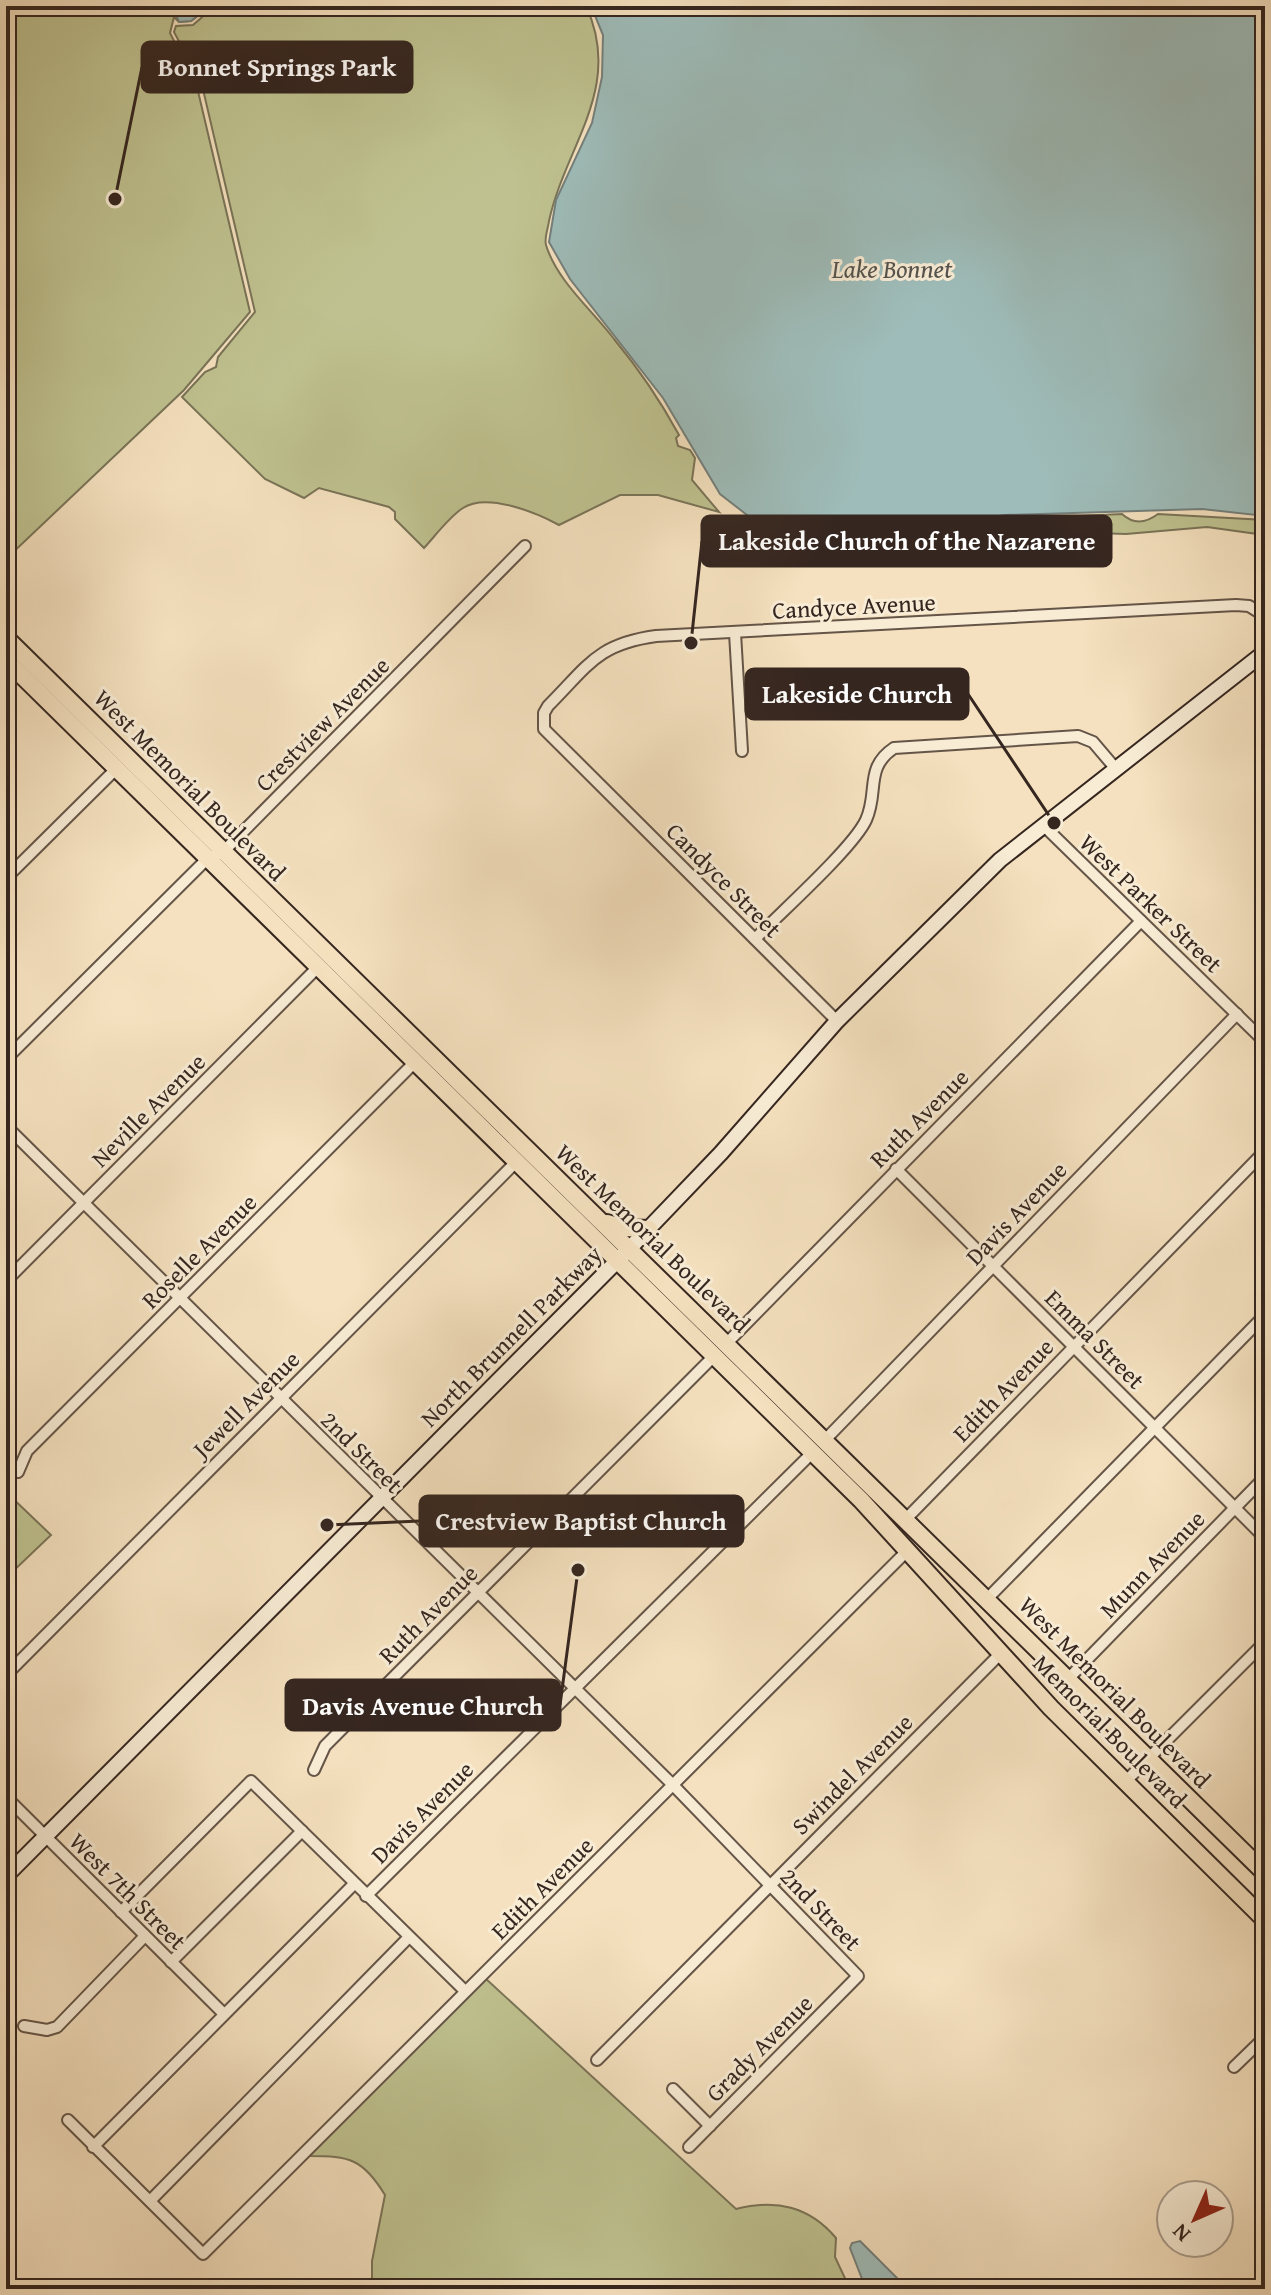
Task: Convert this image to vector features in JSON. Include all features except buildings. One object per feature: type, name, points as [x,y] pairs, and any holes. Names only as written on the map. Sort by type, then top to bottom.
[{"type":"main road","name":"West Memorial Boulevard","points":[[6,638],[9,658],[216,855],[421,1058],[516,1162],[617,1261],[720,1350],[819,1446],[861,1500]]},
{"type":"main road","name":"West Memorial Boulevard","points":[[216,855],[318,967],[388,1037],[456,1080],[630,1248],[793,1432],[846,1462],[1265,1873]]},
{"type":"main road","points":[[600,1219],[623,1228],[649,1229]]},
{"type":"main road","name":"Memorial Boulevard","points":[[861,1500],[1125,1782],[1265,1920]]},
{"type":"street","name":"Crestview Avenue","points":[[6,1059],[216,855],[525,546]]},
{"type":"street","name":"Candyce Avenue","points":[[582,769],[548,735],[542,721],[548,706],[598,656],[622,641],[1236,605],[1249,606],[1265,616]]},
{"type":"street","points":[[735,633],[742,751]]},
{"type":"street","name":"North Brunnell Parkway","points":[[6,1876],[649,1229],[837,1021],[1000,860],[1265,652]]},
{"type":"street","points":[[755,939],[859,831],[871,805],[871,778],[876,766],[894,748],[1078,736],[1093,742],[1116,769]]},
{"type":"street","points":[[6,878],[120,762]]},
{"type":"street","name":"Candyce Street","points":[[582,769],[837,1021]]},
{"type":"street","name":"West Parker Street","points":[[1044,826],[1265,1042]]},
{"type":"street","name":"Ruth Avenue","points":[[314,1770],[325,1746],[1141,921]]},
{"type":"street","name":"Neville Avenue","points":[[6,1281],[318,967]]},
{"type":"street","name":"Davis Avenue","points":[[366,1896],[819,1446],[1237,1014]]},
{"type":"street","name":"Roselle Avenue","points":[[18,1472],[27,1451],[421,1058]]},
{"type":"street","name":"2nd Street","points":[[6,1126],[672,1784],[858,1976]]},
{"type":"street","name":"Edith Avenue","points":[[905,1520],[1265,1151]]},
{"type":"street","name":"Jewell Avenue","points":[[6,1675],[516,1162]]},
{"type":"street","name":"Emma Street","points":[[896,1169],[1265,1538]]},
{"type":"street","points":[[987,1599],[1265,1315]]},
{"type":"street","name":"Munn Avenue","points":[[1068,1679],[1265,1477]]},
{"type":"street","name":"Edith Avenue","points":[[150,2201],[203,2254],[908,1550]]},
{"type":"street","points":[[1125,1782],[1265,1642]]},
{"type":"street","name":"Swindel Avenue","points":[[597,2060],[1001,1653]]},
{"type":"street","points":[[121,1912],[251,1781],[465,1991]]},
{"type":"street","name":"West 7th Street","points":[[6,1797],[223,2013]]},
{"type":"street","points":[[171,1962],[302,1831]]},
{"type":"street","name":"Davis Avenue","points":[[93,2147],[354,1884]]},
{"type":"street","points":[[24,2026],[47,2030],[57,2027],[145,1936]]},
{"type":"street","points":[[68,2120],[150,2201],[409,1937]]},
{"type":"street","name":"Grady Avenue","points":[[689,2147],[858,1976]]},
{"type":"street","points":[[1234,2067],[1265,2037]]},
{"type":"street","points":[[673,2089],[710,2126]]},
{"type":"green space","points":[[6,6],[210,6],[191,21],[179,22],[174,17],[170,33],[197,87],[250,312],[184,390],[6,559]]},
{"type":"green space","points":[[215,6],[586,6],[596,36],[598,64],[595,90],[557,194],[546,233],[546,245],[558,271],[623,350],[657,398],[679,435],[676,438],[678,446],[690,450],[695,458],[692,480],[719,512],[658,495],[620,495],[559,525],[512,506],[485,502],[463,508],[424,548],[395,519],[395,512],[389,507],[319,488],[304,498],[265,479],[182,397],[205,372],[216,367],[218,357],[255,312],[202,85],[174,32],[176,26],[193,25]]},
{"type":"green space","points":[[1122,514],[1140,522],[1158,514],[1265,520],[1265,535],[1207,527],[1126,534],[1031,531],[968,538],[980,527],[998,519],[1041,518],[1071,524],[1080,516]]},
{"type":"green space","points":[[891,536],[898,553],[878,554],[854,566],[831,561],[802,542]]},
{"type":"green space","points":[[6,1492],[51,1535],[6,1578]]},
{"type":"green space","points":[[485,1978],[736,2209],[778,2205],[803,2212],[826,2227],[836,2238],[835,2257],[850,2289],[372,2289],[372,2261],[385,2195],[370,2174],[354,2162],[335,2157],[309,2156]]},
{"type":"water","points":[[172,6],[210,6],[191,21],[179,22]]},
{"type":"water","name":"Lake Bonnet","points":[[591,6],[1265,6],[1265,516],[1202,509],[1005,515],[908,531],[813,534],[783,543],[720,494],[663,398],[570,279],[549,242],[556,200],[592,123],[602,77],[603,35]]},
{"type":"water","points":[[860,2241],[908,2289],[866,2289],[850,2248],[852,2243]]},
{"type":"place","name":"Bonnet Springs Park","points":[[115,199]]},
{"type":"place","name":"Lakeside Church of the Nazarene","points":[[691,643]]},
{"type":"place","name":"Lakeside Church","points":[[1054,823]]},
{"type":"place","name":"Crestview Baptist Church","points":[[327,1525]]},
{"type":"place","name":"Davis Avenue Church","points":[[578,1570]]}]
